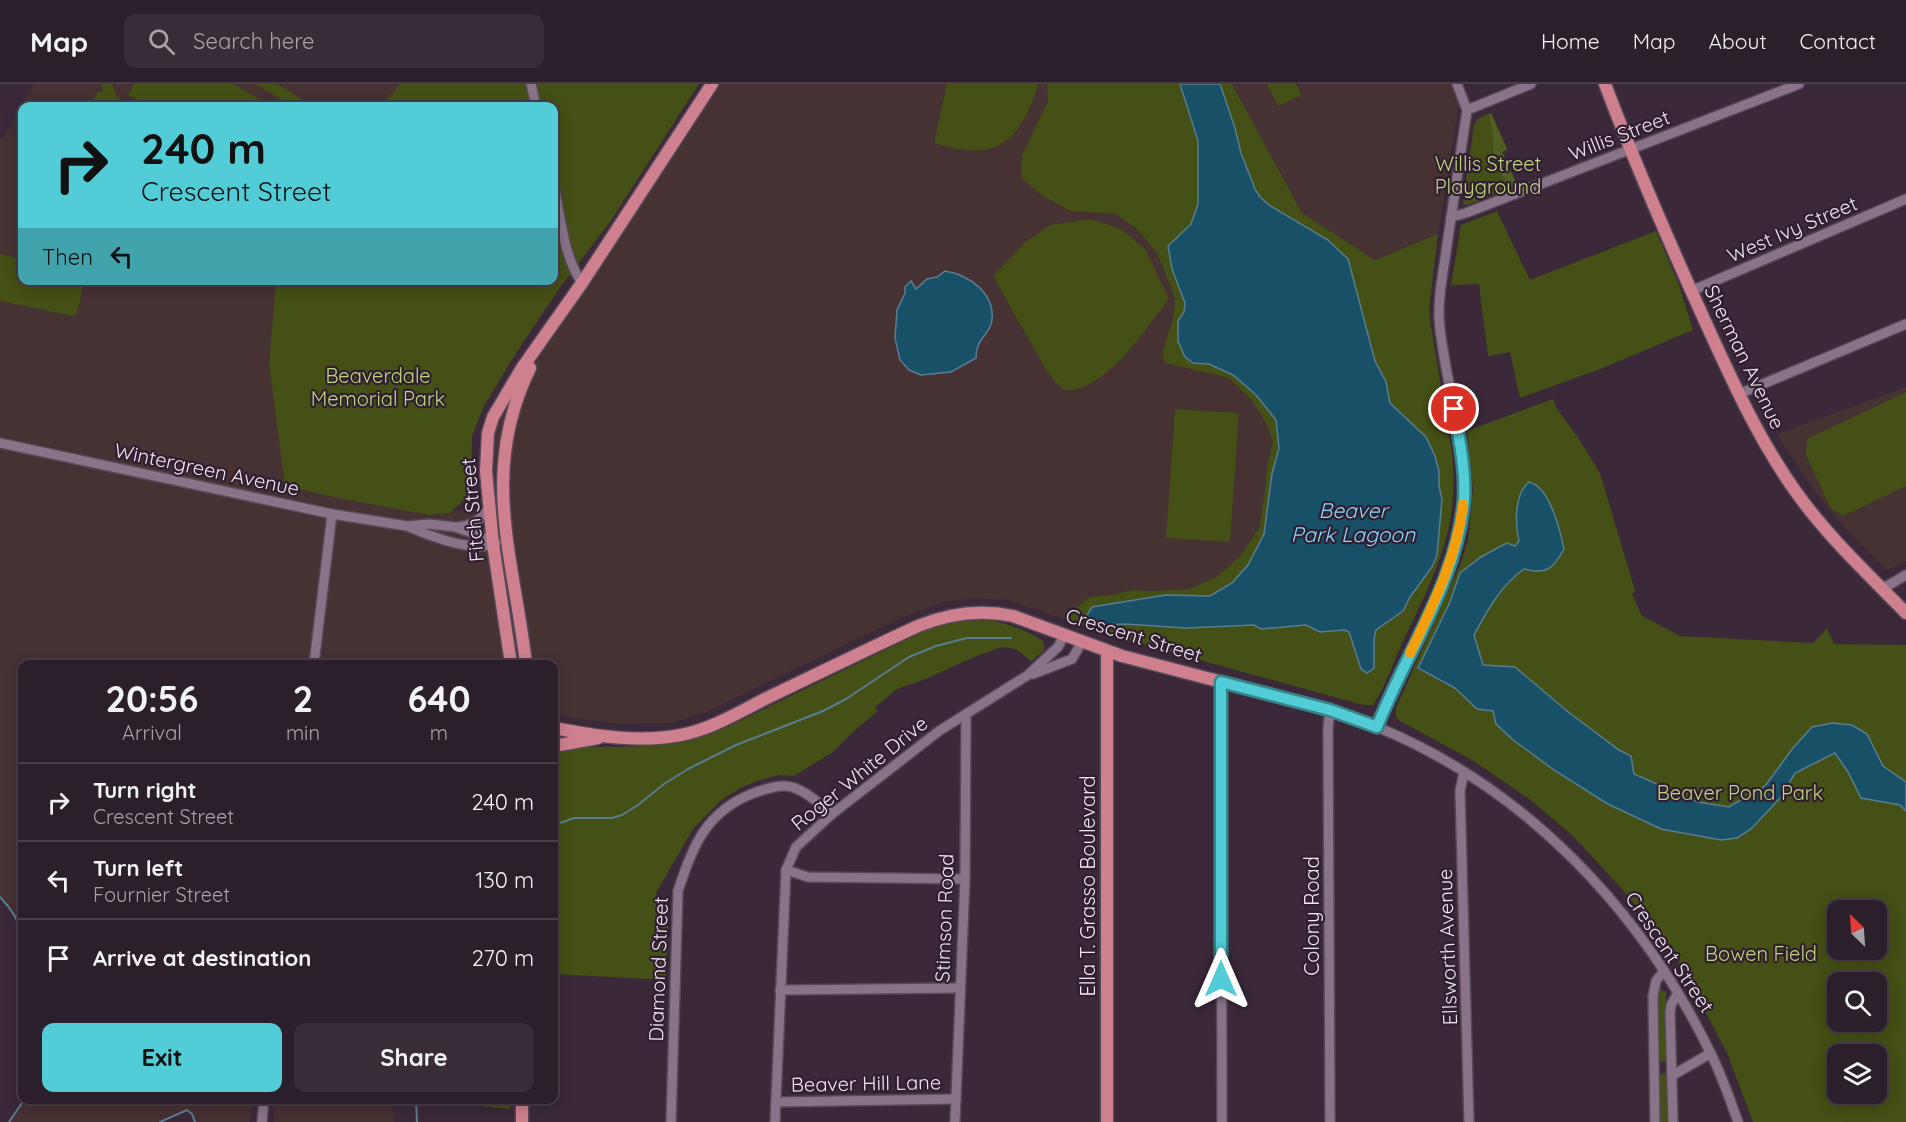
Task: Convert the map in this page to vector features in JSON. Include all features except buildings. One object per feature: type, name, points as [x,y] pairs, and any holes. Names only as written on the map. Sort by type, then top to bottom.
[{"type":"main road","name":"Fitch Street","points":[[510,660],[493,543],[486,471],[486,448],[493,417],[517,377],[582,283],[712,84]]},
{"type":"main road","name":"Sherman Avenue","points":[[1605,84],[1630,150],[1691,291],[1763,440],[1797,494],[1822,525],[1906,614]]},
{"type":"main road","name":"Fitch Street","points":[[525,660],[507,541],[502,492],[506,443],[525,379],[548,332]]},
{"type":"main road","name":"Crescent Street","points":[[558,729],[602,737],[661,738],[696,731],[730,717],[918,626],[948,615],[970,612],[1000,614],[1030,621],[1107,651],[1330,710],[1377,727]]},
{"type":"main road","name":"Ella T. Grasso Boulevard","points":[[1107,651],[1107,1122]]},
{"type":"main road","name":"Crescent Street","points":[[558,745],[602,737]]},
{"type":"main road","points":[[522,1104],[522,1122]]},
{"type":"street","points":[[531,84],[535,102]]},
{"type":"street","points":[[1377,727],[1439,592],[1450,562],[1464,498],[1463,465],[1439,310],[1467,110],[1457,84]]},
{"type":"street","points":[[1467,110],[1531,84]]},
{"type":"street","name":"Willis Street","points":[[1451,217],[1799,84]]},
{"type":"street","name":"West Ivy Street","points":[[1691,291],[1906,200]]},
{"type":"street","points":[[558,206],[568,256],[573,270],[582,283]]},
{"type":"street","points":[[1739,394],[1906,324]]},
{"type":"street","name":"Wintergreen Avenue","points":[[0,443],[332,514],[407,526],[429,524],[455,527],[479,535],[493,543]]},
{"type":"street","points":[[455,527],[471,525],[478,521],[489,508]]},
{"type":"street","points":[[314,660],[332,514]]},
{"type":"street","name":"Wintergreen Avenue","points":[[407,526],[427,535],[465,545],[483,546],[507,541]]},
{"type":"street","points":[[1882,589],[1906,575]]},
{"type":"street","name":"Roger White Drive","points":[[775,1122],[786,870],[796,848],[832,814],[939,731],[1028,675],[1058,647],[1064,635]]},
{"type":"street","name":"Roger White Drive","points":[[1028,675],[1066,662],[1077,653],[1082,642]]},
{"type":"street","points":[[1221,682],[1222,1122]]},
{"type":"street","name":"Colony Road","points":[[1330,710],[1328,728],[1330,1122]]},
{"type":"street","name":"Stimson Road","points":[[955,1122],[965,879],[966,714]]},
{"type":"street","name":"Crescent Street","points":[[1377,727],[1415,744],[1464,772],[1506,800],[1585,869],[1635,928],[1678,993],[1711,1053],[1738,1122]]},
{"type":"street","name":"Ellsworth Avenue","points":[[1464,772],[1460,791],[1469,1122]]},
{"type":"street","name":"Diamond Street","points":[[671,1122],[678,891],[689,857],[699,837],[728,807],[766,788],[785,786],[802,792],[832,814]]},
{"type":"street","points":[[786,870],[808,877],[965,879]]},
{"type":"street","points":[[1655,1122],[1654,987],[1664,971]]},
{"type":"street","points":[[780,990],[960,988]]},
{"type":"street","points":[[1673,1122],[1670,1013],[1671,1005],[1678,993]]},
{"type":"street","points":[[1654,1067],[1673,1071],[1711,1053]]},
{"type":"street","name":"Beaver Hill Lane","points":[[776,1102],[956,1099]]},
{"type":"street","points":[[262,1122],[264,1104]]},
{"type":"shaded area","points":[[34,84],[400,84],[385,102],[24,102]]},
{"type":"shaded area","points":[[714,84],[1047,84],[1048,101],[1022,155],[1070,211],[1116,214],[1137,229],[1157,253],[1175,298],[1173,318],[1162,354],[1180,367],[1229,378],[1251,400],[1265,421],[1273,441],[1267,466],[1259,528],[1241,555],[1218,576],[1189,589],[1132,590],[1090,597],[1076,608],[1067,620],[1007,600],[973,598],[943,602],[903,617],[704,713],[670,723],[621,724],[558,716],[558,660],[18,660],[18,918],[0,897],[0,139],[4,137],[18,112],[18,285],[276,285],[269,363],[429,515],[479,507],[493,417]]},
{"type":"shaded area","points":[[1232,84],[1451,84],[1459,103],[1438,234],[1375,260],[1302,213]]},
{"type":"shaded area","points":[[1906,387],[1906,561],[1887,570],[1845,528],[1815,492],[1777,434]]},
{"type":"shaded area","points":[[22,1104],[252,1104],[250,1122],[195,1122],[192,1115],[181,1111],[160,1122],[7,1122]]},
{"type":"shaded area","points":[[275,1104],[393,1104],[395,1122],[273,1122]]},
{"type":"green space","points":[[101,84],[112,84],[116,95],[123,102],[93,100],[98,91],[103,93]]},
{"type":"green space","points":[[134,84],[233,84],[265,102],[141,102],[128,95]]},
{"type":"green space","points":[[255,84],[277,84],[307,102],[283,102]]},
{"type":"green space","name":"Beaverdale Memorial Park","points":[[400,84],[699,84],[610,222],[561,286],[516,353],[484,406],[472,436],[471,483],[466,498],[450,513],[429,515],[285,486],[269,363],[276,285],[558,285],[558,102],[385,102]]},
{"type":"green space","points":[[947,84],[1038,84],[1023,121],[1013,134],[1002,143],[989,149],[973,151],[934,143]]},
{"type":"green space","points":[[1047,84],[1180,84],[1198,145],[1258,307],[1328,240],[1269,205],[1260,197],[1241,153],[1220,84],[1232,84],[1302,213],[1375,260],[1438,234],[1429,309],[1452,453],[1452,507],[1442,554],[1385,684],[1373,705],[1363,705],[1113,636],[1067,620],[1089,597],[1132,590],[1189,589],[1218,576],[1241,555],[1259,528],[1267,466],[1273,441],[1265,421],[1251,400],[1229,378],[1165,363],[1162,354],[1173,318],[1175,298],[1157,253],[1137,229],[1116,214],[1070,211],[1041,195],[1021,177],[1022,155],[1048,101]]},
{"type":"green space","points":[[1267,84],[1296,84],[1301,95],[1278,106]]},
{"type":"green space","name":"Willis Street Playground","points":[[1491,113],[1507,149],[1502,152],[1517,185],[1468,205],[1464,204],[1474,125],[1479,118]]},
{"type":"green space","points":[[1491,113],[1507,149],[1502,152],[1517,185],[1511,188],[1494,164],[1493,134],[1489,114]]},
{"type":"green space","points":[[1497,211],[1530,280],[1656,231],[1679,285],[1693,330],[1600,369],[1520,398],[1510,352],[1488,356],[1479,284],[1451,285],[1461,225]]},
{"type":"green space","points":[[1090,219],[1121,229],[1145,249],[1169,299],[1136,342],[1109,370],[1079,388],[1064,390],[1045,368],[993,276],[1026,242],[1050,225]]},
{"type":"green space","points":[[0,254],[18,258],[18,285],[83,285],[77,313],[72,316],[0,301]]},
{"type":"green space","points":[[1906,392],[1906,486],[1843,516],[1830,507],[1806,455],[1807,439]]},
{"type":"green space","name":"Beaver Pond Park","points":[[1553,399],[1557,409],[1600,473],[1635,591],[1632,594],[1642,616],[1680,636],[1813,643],[1827,628],[1834,644],[1906,645],[1906,1122],[1753,1122],[1727,1053],[1683,969],[1665,942],[1622,889],[1573,836],[1528,798],[1472,760],[1400,721],[1396,716],[1396,708],[1460,565],[1468,540],[1473,490],[1467,431]]},
{"type":"green space","points":[[1175,409],[1239,413],[1230,542],[1166,538]]},
{"type":"green space","points":[[970,619],[999,622],[1042,640],[1044,651],[1031,661],[1016,649],[1002,647],[897,689],[875,707],[878,711],[833,752],[794,776],[779,775],[760,780],[740,788],[720,801],[693,829],[656,893],[668,926],[666,980],[558,974],[558,752],[579,748],[637,747],[701,737],[727,727],[938,626]]},
{"type":"green space","points":[[1661,990],[1666,992],[1668,1058],[1662,1062],[1659,1059],[1658,993]]},
{"type":"green space","points":[[1663,1073],[1668,1076],[1668,1122],[1660,1122],[1659,1076]]},
{"type":"green space","points":[[464,1104],[511,1104],[510,1109]]},
{"type":"water","name":"Beaver Park Lagoon","points":[[1180,84],[1220,84],[1241,153],[1260,197],[1269,205],[1328,240],[1348,259],[1375,361],[1386,382],[1390,403],[1426,437],[1435,456],[1442,499],[1437,555],[1432,567],[1410,597],[1403,611],[1376,630],[1374,668],[1367,673],[1361,669],[1349,632],[1344,630],[1320,632],[1306,625],[1261,629],[1254,625],[1186,628],[1103,625],[1091,623],[1087,615],[1092,607],[1166,595],[1210,596],[1232,583],[1248,565],[1264,534],[1272,474],[1279,448],[1276,420],[1256,395],[1233,375],[1209,364],[1193,363],[1185,357],[1178,341],[1178,321],[1184,312],[1185,303],[1172,269],[1168,246],[1191,224],[1198,204],[1198,141]]},
{"type":"water","points":[[945,271],[971,281],[985,294],[992,310],[991,325],[978,345],[976,358],[951,372],[921,375],[909,370],[900,360],[895,338],[897,310],[905,293],[905,287],[911,281],[916,289],[927,279],[937,277]]},
{"type":"water","points":[[1529,482],[1543,492],[1548,500],[1557,521],[1564,549],[1548,569],[1532,571],[1524,569],[1495,599],[1474,635],[1483,665],[1515,667],[1567,711],[1619,750],[1631,756],[1634,774],[1698,802],[1729,807],[1765,786],[1812,727],[1832,723],[1852,725],[1867,734],[1883,766],[1906,782],[1906,811],[1900,805],[1861,798],[1835,753],[1795,773],[1781,797],[1751,829],[1737,838],[1721,840],[1661,829],[1606,803],[1554,770],[1512,739],[1496,724],[1493,711],[1477,709],[1455,688],[1418,668],[1450,602],[1460,573],[1499,547],[1507,543],[1515,546],[1519,541],[1516,518],[1518,501],[1524,487]]},
{"type":"waterway","points":[[558,824],[574,818],[612,818],[622,815],[688,769],[736,745],[823,711],[846,699],[909,657],[936,646],[967,638],[1011,638]]},
{"type":"waterway","points":[[0,897],[8,905],[18,922]]},
{"type":"waterway","points":[[9,1122],[21,1104]]},
{"type":"waterway","points":[[416,1104],[417,1122]]},
{"type":"waterway","points":[[160,1122],[187,1110],[192,1114],[195,1122]]},
{"type":"slow traffic","points":[[1410,653],[1439,592],[1450,562],[1463,504]]},
{"type":"route","points":[[1221,979],[1221,682],[1330,710],[1377,727],[1439,592],[1459,529],[1464,481],[1454,409]]},
{"type":"park label","name":"Bowen Field","points":[[1761,953]]}]
